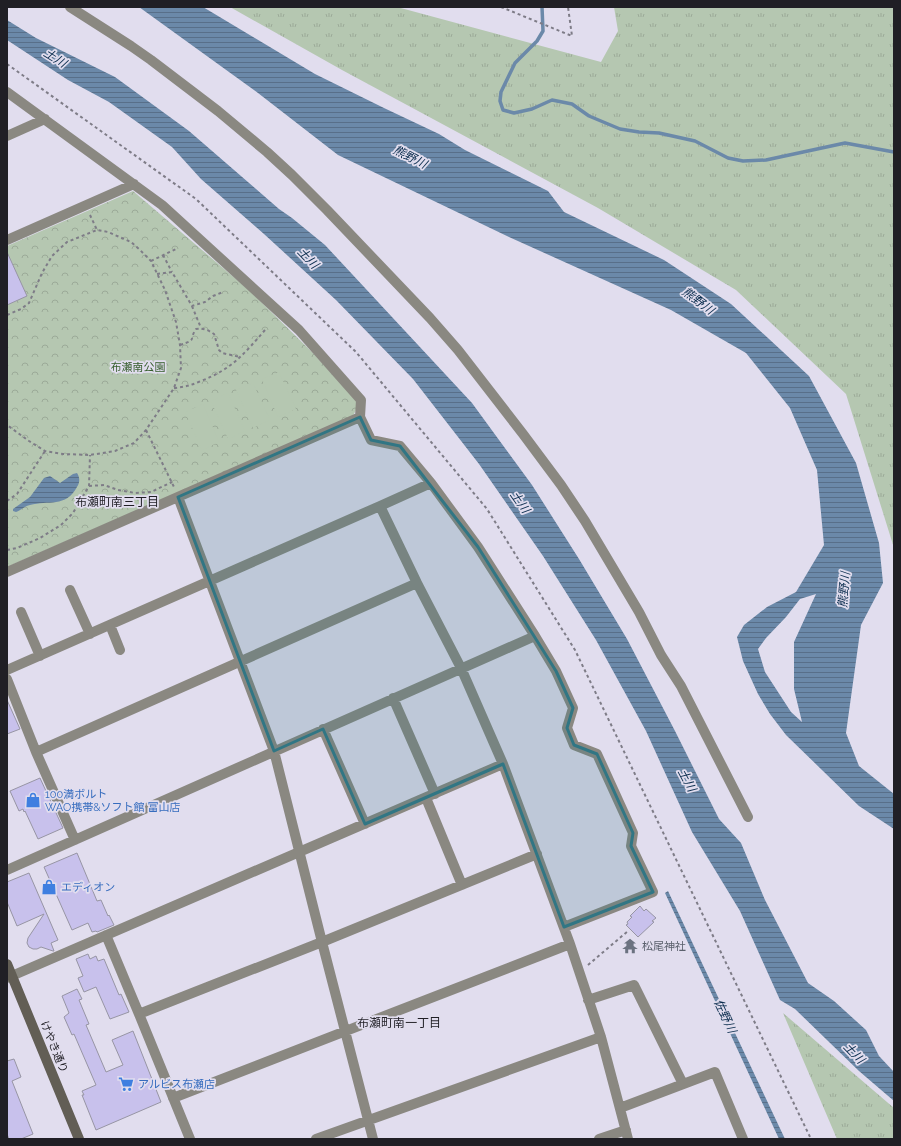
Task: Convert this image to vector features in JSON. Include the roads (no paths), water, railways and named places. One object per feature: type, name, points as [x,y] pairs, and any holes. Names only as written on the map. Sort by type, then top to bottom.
[{"type":"street","points":[[70,7],[151,60],[218,111],[268,152],[430,318],[458,350],[561,485],[585,521],[639,612],[660,655],[681,686],[748,817]]},
{"type":"street","points":[[7,92],[162,205],[188,234],[248,289],[299,330],[307,344],[361,400],[360,417],[371,440],[400,446],[431,483],[478,547],[556,671],[573,708],[566,728],[574,745],[597,754],[633,833],[631,846],[653,892],[564,927]]},
{"type":"street","points":[[7,136],[45,119]]},
{"type":"street","points":[[7,240],[134,184]]},
{"type":"street","points":[[7,572],[360,417]]},
{"type":"street","points":[[7,670],[431,483]]},
{"type":"street","points":[[178,497],[274,751],[373,1139]]},
{"type":"street","points":[[380,506],[417,583],[461,668],[503,764],[570,944],[601,1037],[627,1134],[599,1139]]},
{"type":"street","points":[[36,752],[417,583]]},
{"type":"street","points":[[70,590],[90,634]]},
{"type":"street","points":[[21,612],[40,656]]},
{"type":"street","points":[[110,625],[120,650]]},
{"type":"street","points":[[7,870],[535,636]]},
{"type":"street","points":[[7,679],[36,752],[75,840]]},
{"type":"street","points":[[393,698],[435,794]]},
{"type":"street","points":[[323,729],[365,824]]},
{"type":"street","points":[[9,977],[503,764]]},
{"type":"street","points":[[426,798],[462,885]]},
{"type":"street","points":[[139,1014],[322,942],[537,854]]},
{"type":"street","points":[[106,935],[190,1139]]},
{"type":"street","points":[[173,1098],[570,944]]},
{"type":"street","name":"けやき通り","points":[[7,964],[9,977],[79,1139]]},
{"type":"street","points":[[588,1000],[634,985],[683,1084]]},
{"type":"street","points":[[316,1139],[601,1037]]},
{"type":"street","points":[[620,1108],[715,1072],[743,1139]]},
{"type":"water","name":"熊野川","points":[[139,7],[203,7],[315,74],[439,134],[465,150],[548,191],[564,212],[664,260],[731,304],[809,376],[856,463],[879,543],[883,583],[861,625],[846,733],[859,766],[894,794],[894,829],[859,806],[786,735],[770,714],[758,694],[743,661],[737,637],[744,625],[767,607],[796,592],[824,545],[817,470],[790,408],[746,353],[671,310],[509,237],[338,155],[258,93]],"holes":[[[816,594],[794,642],[794,689],[802,722],[791,712],[765,672],[758,649],[800,599]]]},
{"type":"water","name":"土川","points":[[7,20],[36,38],[115,77],[189,131],[279,209],[325,245],[472,403],[532,485],[627,639],[719,819],[741,843],[765,900],[808,983],[834,1001],[866,1030],[879,1056],[894,1072],[894,1101],[859,1071],[795,1009],[780,1000],[740,911],[692,832],[646,731],[596,640],[543,556],[479,464],[413,379],[336,300],[201,179],[172,147],[109,102],[68,80],[7,40]]},
{"type":"water","points":[[77,473],[79,483],[73,494],[68,498],[62,501],[30,505],[16,512],[13,511],[13,509],[30,497],[44,478],[50,476],[60,483]]},
{"type":"water","name":"佐野川","points":[[668,891],[785,1139],[779,1139],[665,893]]},
{"type":"waterway","points":[[542,7],[543,31],[537,41],[515,63],[501,92],[500,101],[503,110],[514,113],[532,109],[552,100],[572,104],[589,116],[620,129],[659,133],[695,141],[728,158],[743,161],[766,160],[845,143],[894,152]]},
{"type":"place","name":"100満ボルト WAO携帯&ソフト館 富山店","points":[[33,800]]},
{"type":"place","name":"エディオン","points":[[49,887]]},
{"type":"place","name":"松尾神社","points":[[630,946]]},
{"type":"place","name":"アルビス布瀬店","points":[[126,1084]]},
{"type":"district","name":"布瀬町南三丁目","points":[[117,502]]},
{"type":"district","name":"布瀬町南一丁目","points":[[399,1023]]},
{"type":"park label","name":"布瀬南公園","points":[[138,367]]}]
